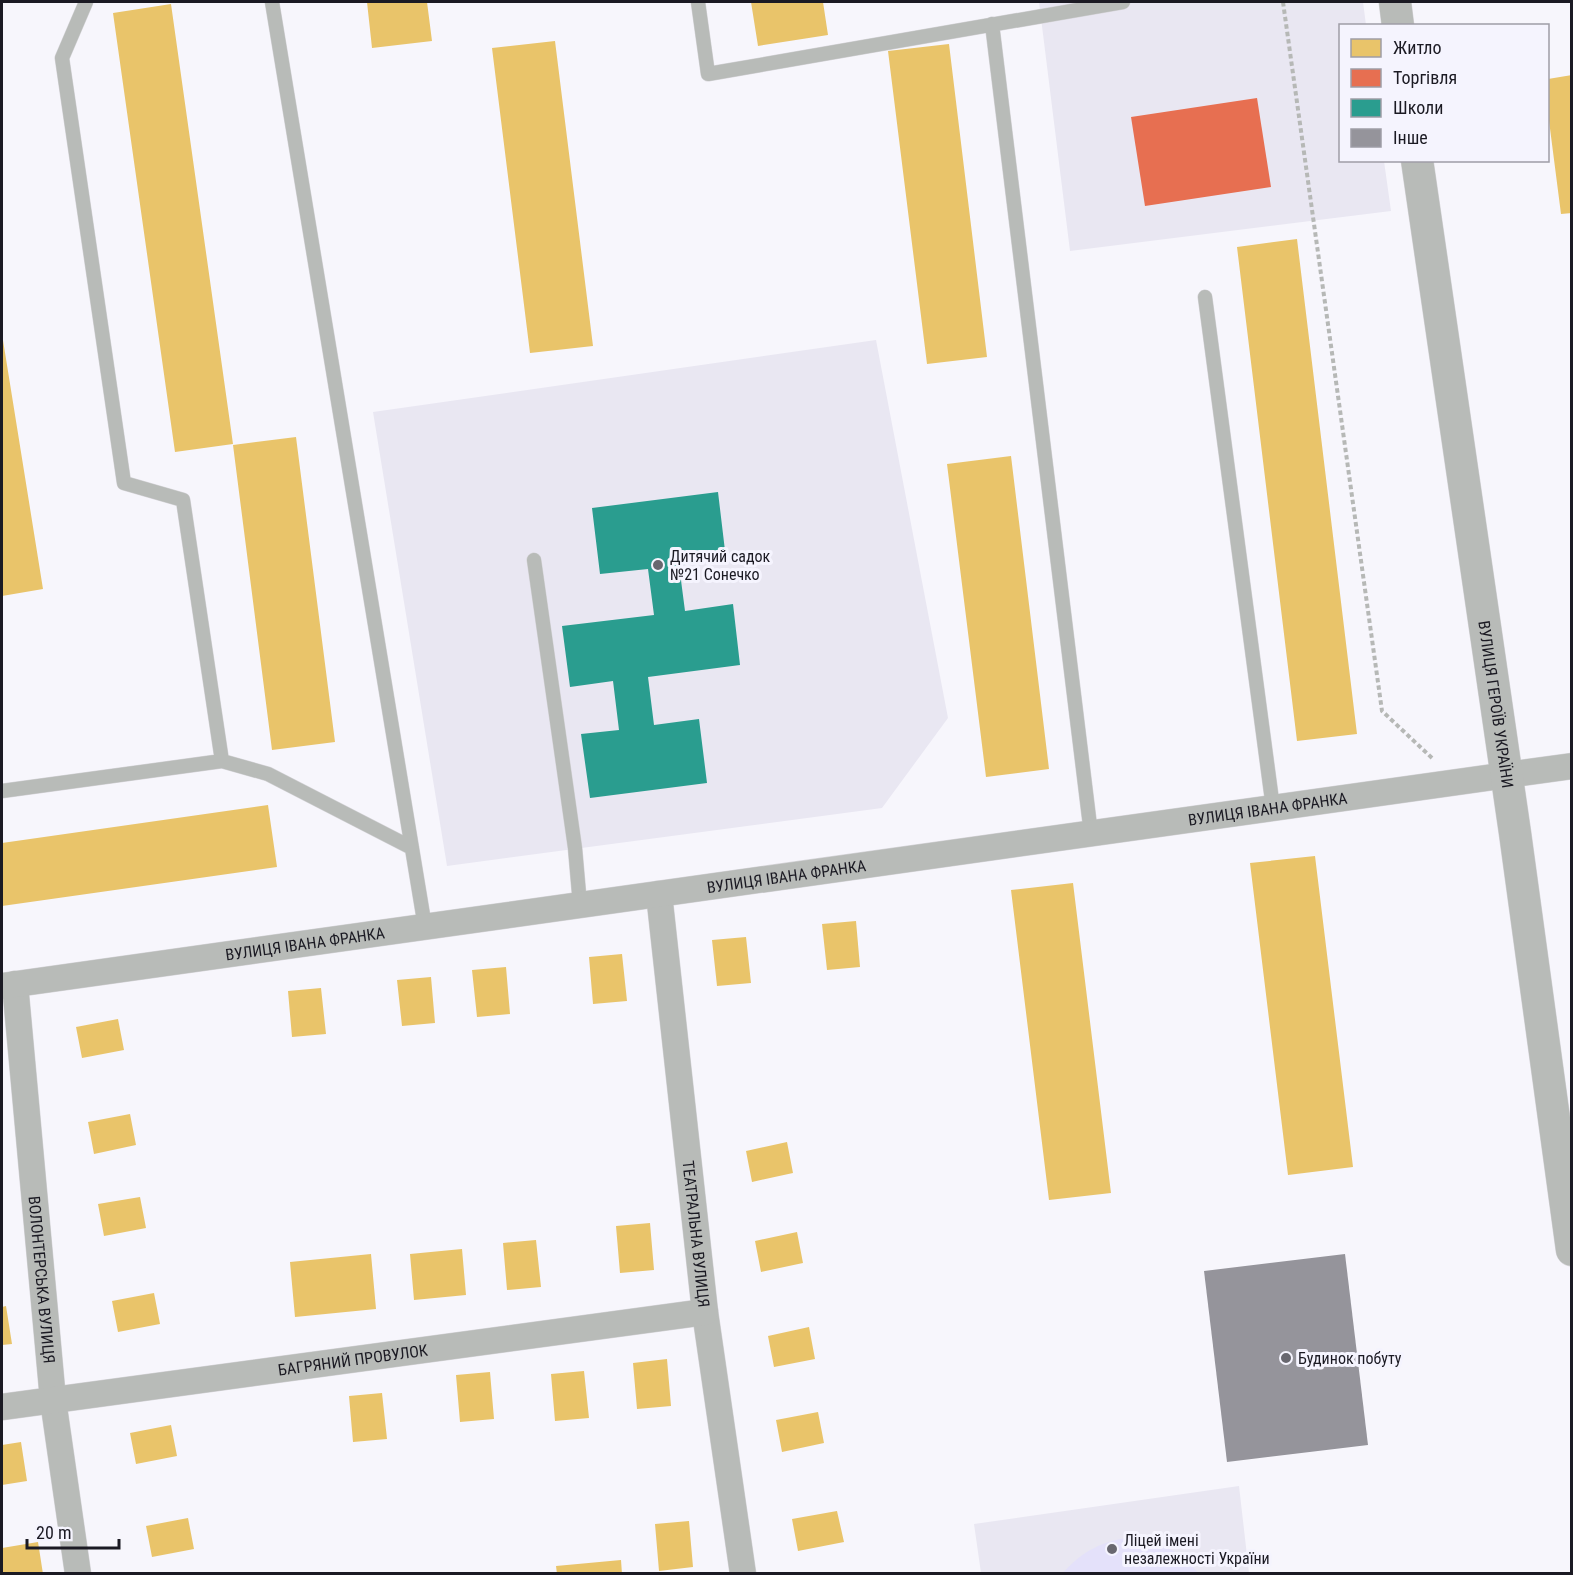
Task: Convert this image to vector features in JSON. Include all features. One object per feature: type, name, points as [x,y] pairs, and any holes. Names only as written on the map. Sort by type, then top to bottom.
[{"type":"street","points":[[1395,2],[1398,24]]},
{"type":"street","name":"ВУЛИЦЯ ГЕРОЇВ УКРАЇНИ","points":[[1417,162],[1572,1250]]},
{"type":"street","name":"ВУЛИЦЯ ІВАНА ФРАНКА","points":[[8,985],[1572,765]]},
{"type":"street","name":"ТЕАТРАЛЬНА ВУЛИЦЯ","points":[[659,894],[705,1312],[743,1574]]},
{"type":"street","name":"ВОЛОНТЕРСЬКА ВУЛИЦЯ","points":[[8,985],[53,1400],[78,1574]]},
{"type":"street","name":"БАГРЯНИЙ ПРОВУЛОК","points":[[2,1407],[705,1312]]},
{"type":"lane","points":[[86,2],[62,58],[124,483],[183,500],[222,760]]},
{"type":"lane","points":[[272,2],[424,927]]},
{"type":"lane","points":[[698,2],[708,74],[1123,2]]},
{"type":"lane","points":[[992,24],[1091,834]]},
{"type":"lane","points":[[1205,297],[1273,808]]},
{"type":"lane","points":[[534,560],[575,849],[580,905]]},
{"type":"lane","points":[[2,791],[222,760],[268,774],[412,849]]},
{"type":"path","points":[[1282,2],[1382,711],[1460,782]]},
{"type":"shaded area","points":[[1039,2],[1363,2],[1366,24],[1339,24],[1339,162],[1384,162],[1391,211],[1070,251]]},
{"type":"shaded area","name":"Дитячий садок №21 Сонечко","points":[[876,340],[948,718],[882,808],[447,866],[373,412]]},
{"type":"shaded area","name":"Ліцей імені незалежності України","points":[[1239,1486],[1249,1573],[981,1573],[974,1524]]},
{"type":"shaded area","points":[[1133,1537],[1153,1542],[1177,1553],[1198,1573],[1063,1573],[1078,1558],[1094,1548],[1112,1541]]},
{"type":"building: Житло","points":[[367,2],[427,2],[432,41],[372,48]]},
{"type":"building: Житло","points":[[751,2],[823,2],[828,35],[758,46]]},
{"type":"building: Житло","points":[[171,4],[233,444],[175,452],[113,13]]},
{"type":"building: Житло","points":[[555,41],[593,346],[530,353],[492,48]]},
{"type":"building: Житло","points":[[949,44],[987,357],[927,364],[888,51]]},
{"type":"building: Житло","points":[[1572,75],[1572,213],[1561,214],[1549,121],[1549,79]]},
{"type":"building: Житло","points":[[1297,239],[1357,734],[1297,741],[1237,247]]},
{"type":"building: Житло","points":[[2,334],[43,589],[2,596]]},
{"type":"building: Житло","points":[[296,437],[335,742],[272,750],[233,445]]},
{"type":"building: Житло","points":[[1011,456],[1049,769],[986,777],[947,464]]},
{"type":"building: Житло","points":[[268,805],[277,867],[2,906],[2,843]]},
{"type":"building: Житло","points":[[1315,856],[1353,1167],[1288,1175],[1250,863]]},
{"type":"building: Житло","points":[[1073,883],[1111,1193],[1049,1200],[1011,890]]},
{"type":"building: Житло","points":[[856,921],[860,967],[827,970],[822,924]]},
{"type":"building: Житло","points":[[746,937],[751,983],[717,986],[712,940]]},
{"type":"building: Житло","points":[[622,954],[627,1001],[593,1004],[589,957]]},
{"type":"building: Житло","points":[[506,967],[510,1014],[477,1017],[472,970]]},
{"type":"building: Житло","points":[[431,977],[435,1023],[402,1026],[397,980]]},
{"type":"building: Житло","points":[[321,988],[326,1034],[292,1037],[288,991]]},
{"type":"building: Житло","points":[[118,1019],[124,1050],[82,1058],[76,1027]]},
{"type":"building: Житло","points":[[130,1114],[136,1145],[94,1154],[88,1122]]},
{"type":"building: Житло","points":[[787,1142],[793,1173],[752,1182],[746,1151]]},
{"type":"building: Житло","points":[[140,1197],[146,1228],[104,1236],[98,1204]]},
{"type":"building: Житло","points":[[650,1223],[654,1270],[620,1273],[616,1226]]},
{"type":"building: Житло","points":[[797,1232],[803,1263],[761,1272],[755,1241]]},
{"type":"building: Житло","points":[[536,1240],[541,1287],[507,1290],[503,1243]]},
{"type":"building: Житло","points":[[462,1249],[466,1295],[414,1300],[410,1254]]},
{"type":"building: Житло","points":[[371,1254],[376,1309],[295,1317],[290,1262]]},
{"type":"building: Житло","points":[[154,1293],[160,1324],[118,1332],[112,1301]]},
{"type":"building: Житло","points":[[6,1306],[12,1344],[2,1345],[2,1307]]},
{"type":"building: Житло","points":[[809,1327],[815,1359],[774,1367],[768,1336]]},
{"type":"building: Житло","points":[[667,1359],[671,1406],[637,1409],[633,1363]]},
{"type":"building: Житло","points":[[584,1371],[589,1418],[555,1421],[551,1374]]},
{"type":"building: Житло","points":[[490,1372],[494,1419],[460,1422],[456,1375]]},
{"type":"building: Житло","points":[[382,1393],[387,1439],[353,1442],[349,1396]]},
{"type":"building: Житло","points":[[818,1412],[824,1443],[782,1452],[776,1420]]},
{"type":"building: Житло","points":[[171,1425],[177,1456],[136,1464],[130,1433]]},
{"type":"building: Житло","points":[[21,1442],[27,1481],[2,1485],[2,1445]]},
{"type":"building: Житло","points":[[837,1511],[844,1542],[798,1551],[792,1519]]},
{"type":"building: Житло","points":[[188,1518],[194,1549],[152,1557],[146,1526]]},
{"type":"building: Житло","points":[[689,1521],[693,1567],[659,1571],[655,1524]]},
{"type":"building: Житло","points":[[38,1542],[43,1574],[2,1574],[2,1548]]},
{"type":"building: Житло","points":[[621,1560],[622,1574],[557,1574],[556,1566]]},
{"type":"building: Торгівля","points":[[1257,98],[1271,187],[1145,206],[1131,117]]},
{"type":"building: Школи","points":[[718,492],[726,559],[679,565],[685,611],[733,604],[740,665],[648,677],[654,725],[699,719],[707,783],[590,798],[581,734],[619,730],[613,681],[570,687],[562,626],[654,615],[648,569],[600,574],[592,508]]},
{"type":"building: Інше","name":"Будинок побуту","points":[[1345,1254],[1368,1445],[1227,1462],[1204,1271]]},
{"type":"place","name":"Дитячий садок №21 Сонечко","points":[[658,565]]},
{"type":"place","name":"Будинок побуту","points":[[1286,1358]]},
{"type":"place","name":"Ліцей імені незалежності України","points":[[1112,1549]]}]
